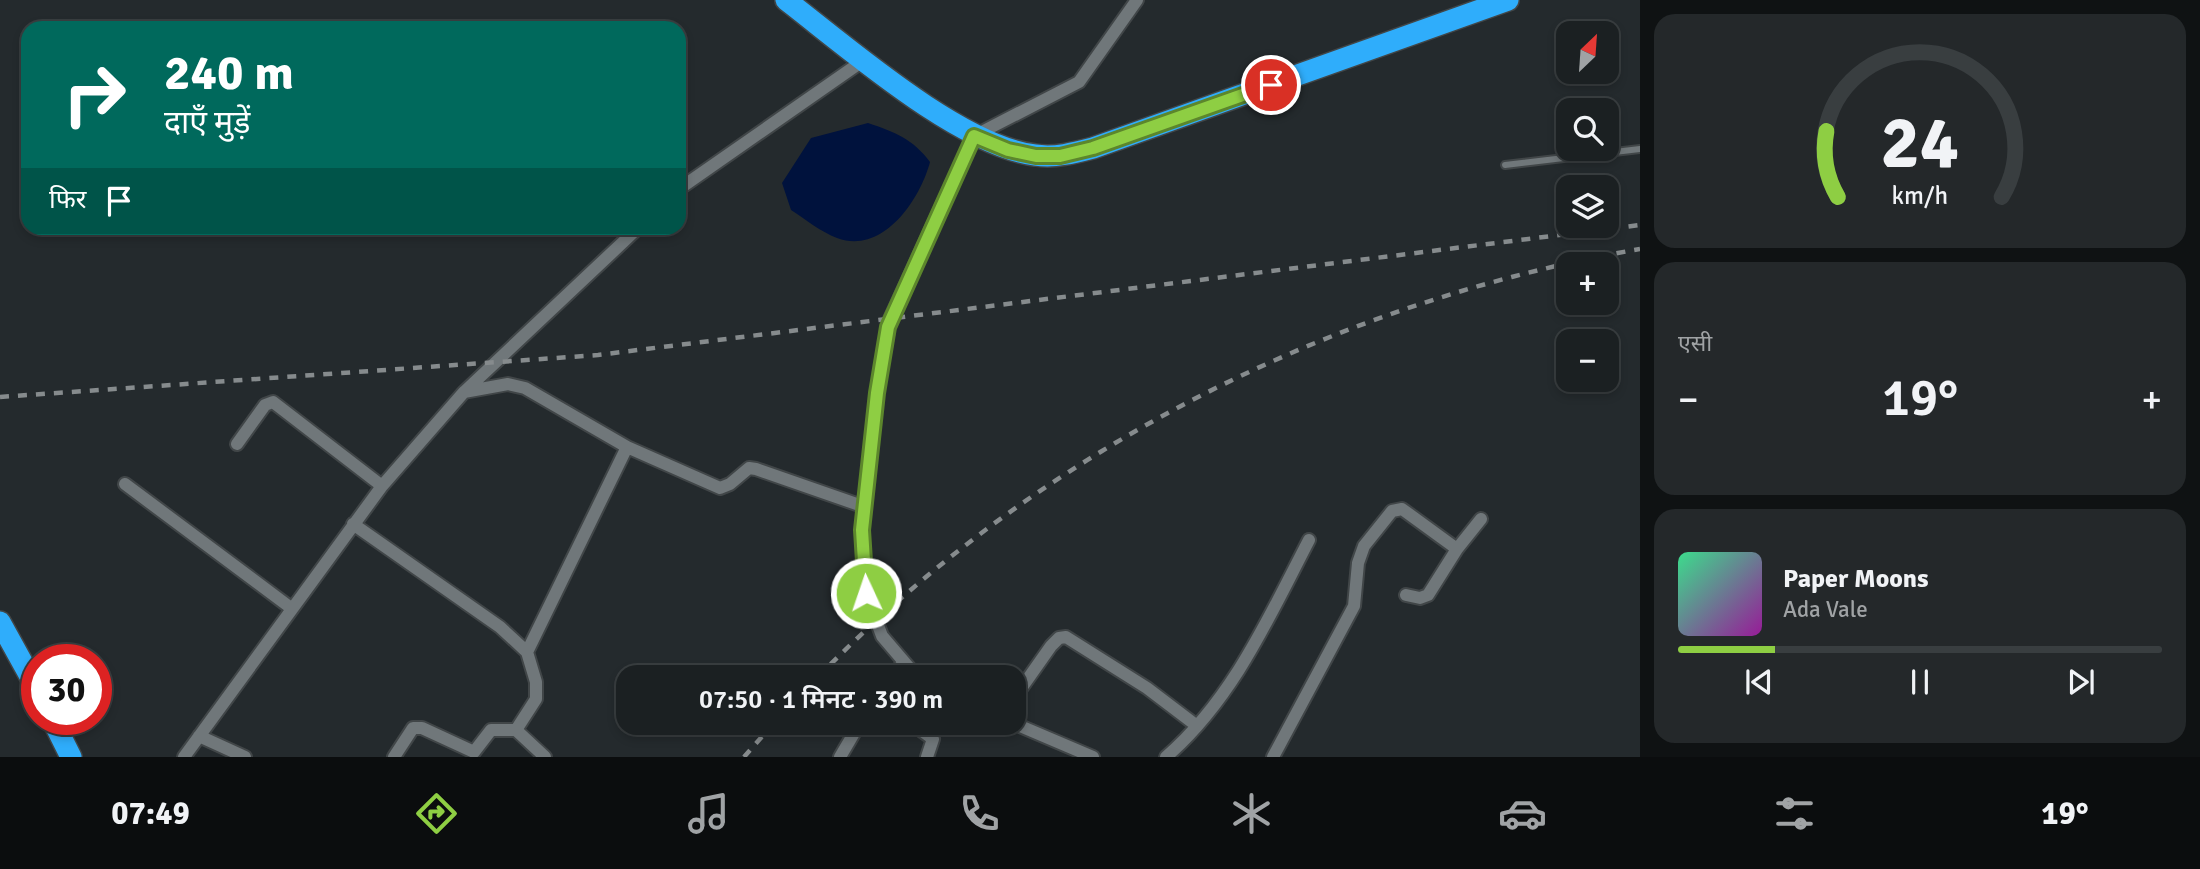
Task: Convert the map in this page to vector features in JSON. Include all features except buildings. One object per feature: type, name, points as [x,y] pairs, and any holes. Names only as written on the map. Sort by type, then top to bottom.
[{"type":"highway","points":[[786,0],[864,60],[974,136],[1008,150],[1036,156],[1060,156],[1093,148],[1508,0]]},
{"type":"highway","points":[[0,622],[21,660]]},
{"type":"highway","points":[[60,735],[71,757]]},
{"type":"street","points":[[907,665],[882,636],[872,616],[866,593],[862,530],[877,393],[888,327],[974,136],[1079,82],[1137,0]]},
{"type":"street","points":[[686,184],[864,60]]},
{"type":"street","points":[[184,757],[382,486],[464,392],[631,235]]},
{"type":"street","points":[[464,392],[508,384],[525,388],[627,447],[720,488],[725,488],[749,468],[865,507]]},
{"type":"street","points":[[237,444],[270,401],[382,486]]},
{"type":"street","points":[[527,652],[627,447]]},
{"type":"street","points":[[125,484],[291,608]]},
{"type":"street","points":[[1273,757],[1354,606],[1358,563],[1364,547],[1392,511],[1402,509],[1457,549]]},
{"type":"street","points":[[1406,595],[1420,598],[1428,595],[1480,519]]},
{"type":"street","points":[[353,524],[500,627],[527,652],[536,682],[536,699],[516,730]]},
{"type":"street","points":[[1166,757],[1197,726],[1245,661],[1309,540]]},
{"type":"street","points":[[1026,681],[1051,646],[1059,638],[1066,637],[1147,688],[1197,726]]},
{"type":"street","points":[[394,757],[413,728],[422,728],[470,755],[491,730],[516,730],[543,756]]},
{"type":"street","points":[[1026,729],[1093,757]]},
{"type":"street","points":[[840,757],[853,735]]},
{"type":"street","points":[[927,757],[933,739],[928,735]]},
{"type":"street","points":[[199,736],[245,757]]},
{"type":"lane","points":[[1505,165],[1640,149]]},
{"type":"water","points":[[868,123],[903,137],[917,147],[930,162],[918,192],[897,221],[870,239],[854,241],[837,238],[791,210],[782,183],[811,138]]},
{"type":"railway","points":[[0,397],[598,355],[1640,225]]},
{"type":"railway","points":[[831,665],[904,596],[996,522],[1093,456],[1195,398],[1302,349],[1412,307],[1525,274],[1640,249]]},
{"type":"railway","points":[[744,757],[763,735]]},
{"type":"route","points":[[866,593],[862,530],[877,393],[888,327],[974,136],[1008,150],[1036,156],[1060,156],[1093,148],[1271,85]]}]
